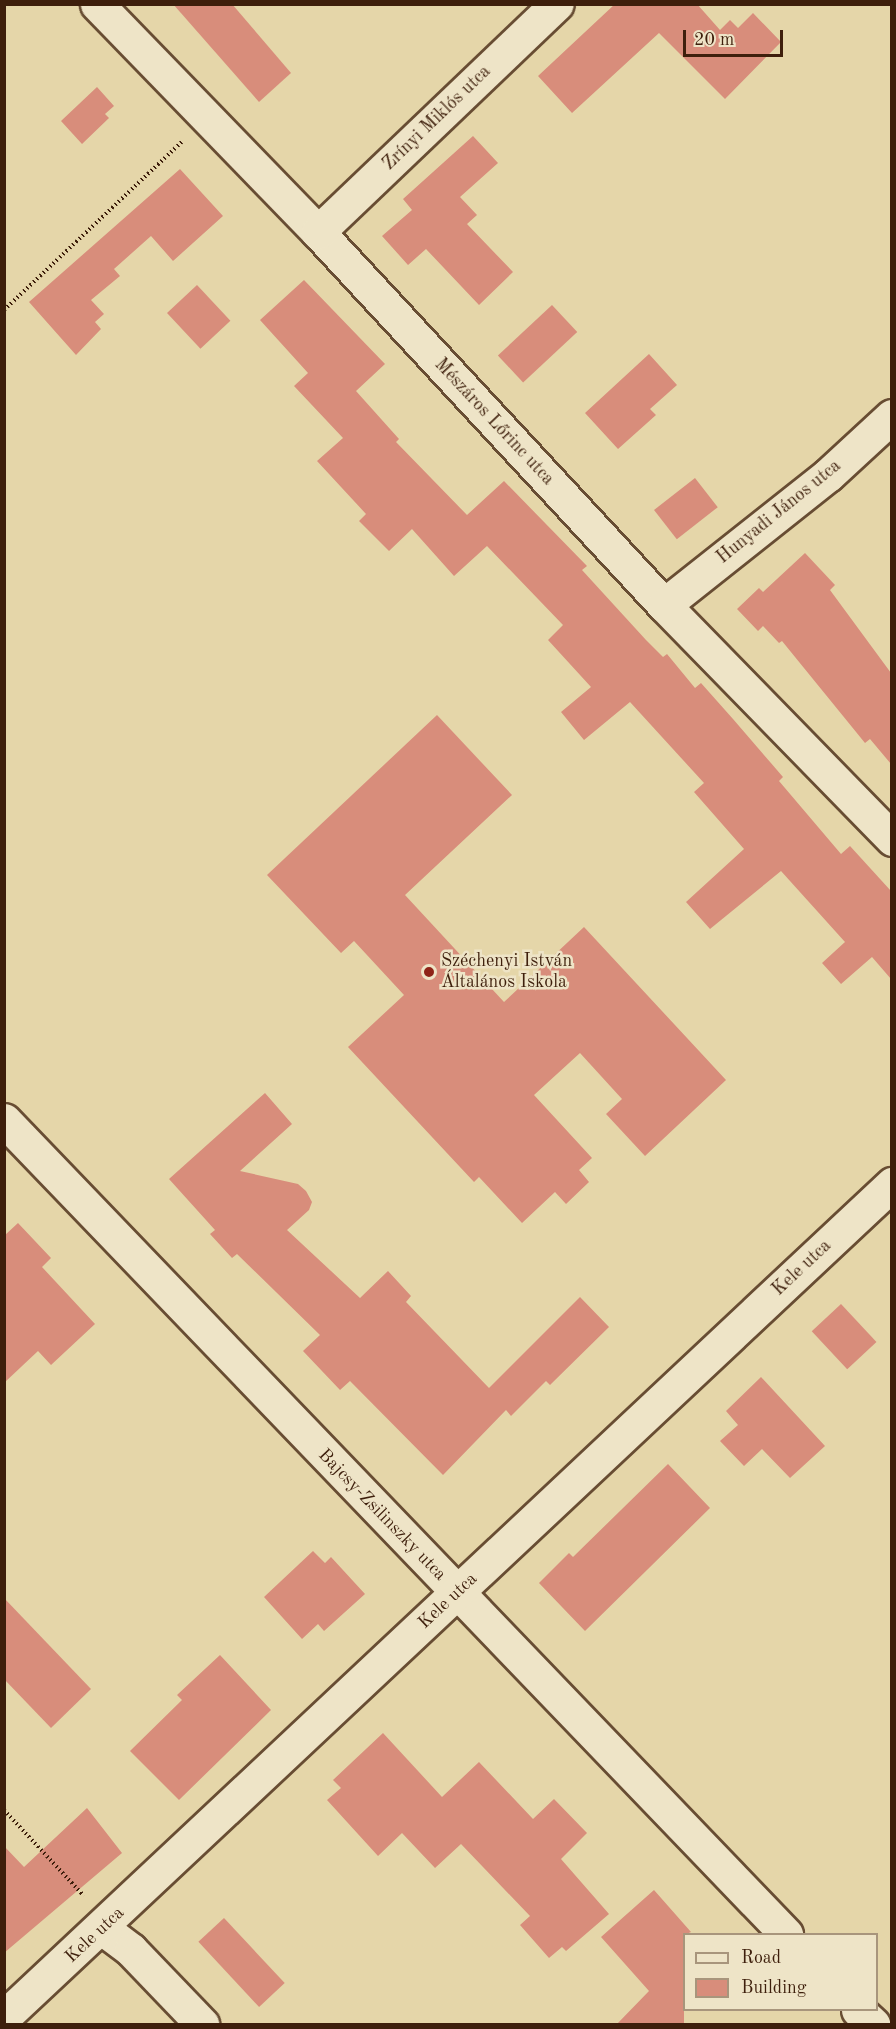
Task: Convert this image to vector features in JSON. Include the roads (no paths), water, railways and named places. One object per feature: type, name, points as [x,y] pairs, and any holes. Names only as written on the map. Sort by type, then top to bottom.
[{"type":"street","name":"Mészáros Lőrinc utca","points":[[97,4],[318,232],[664,605],[891,839]]},
{"type":"street","name":"Zrínyi Miklós utca","points":[[318,232],[557,4]]},
{"type":"street","name":"Hunyadi János utca","points":[[664,605],[828,475],[891,416]]},
{"type":"street","name":"Bajcsy-Zsilinszky utca","points":[[4,1120],[784,1933]]},
{"type":"street","name":"Kele utca","points":[[4,2017],[96,1916],[456,1593],[891,1184]]},
{"type":"street","points":[[96,1916],[202,2025]]},
{"type":"street","points":[[859,2011],[873,2025]]},
{"type":"place","name":"Széchenyi István Általános Iskola","points":[[429,972]]}]
